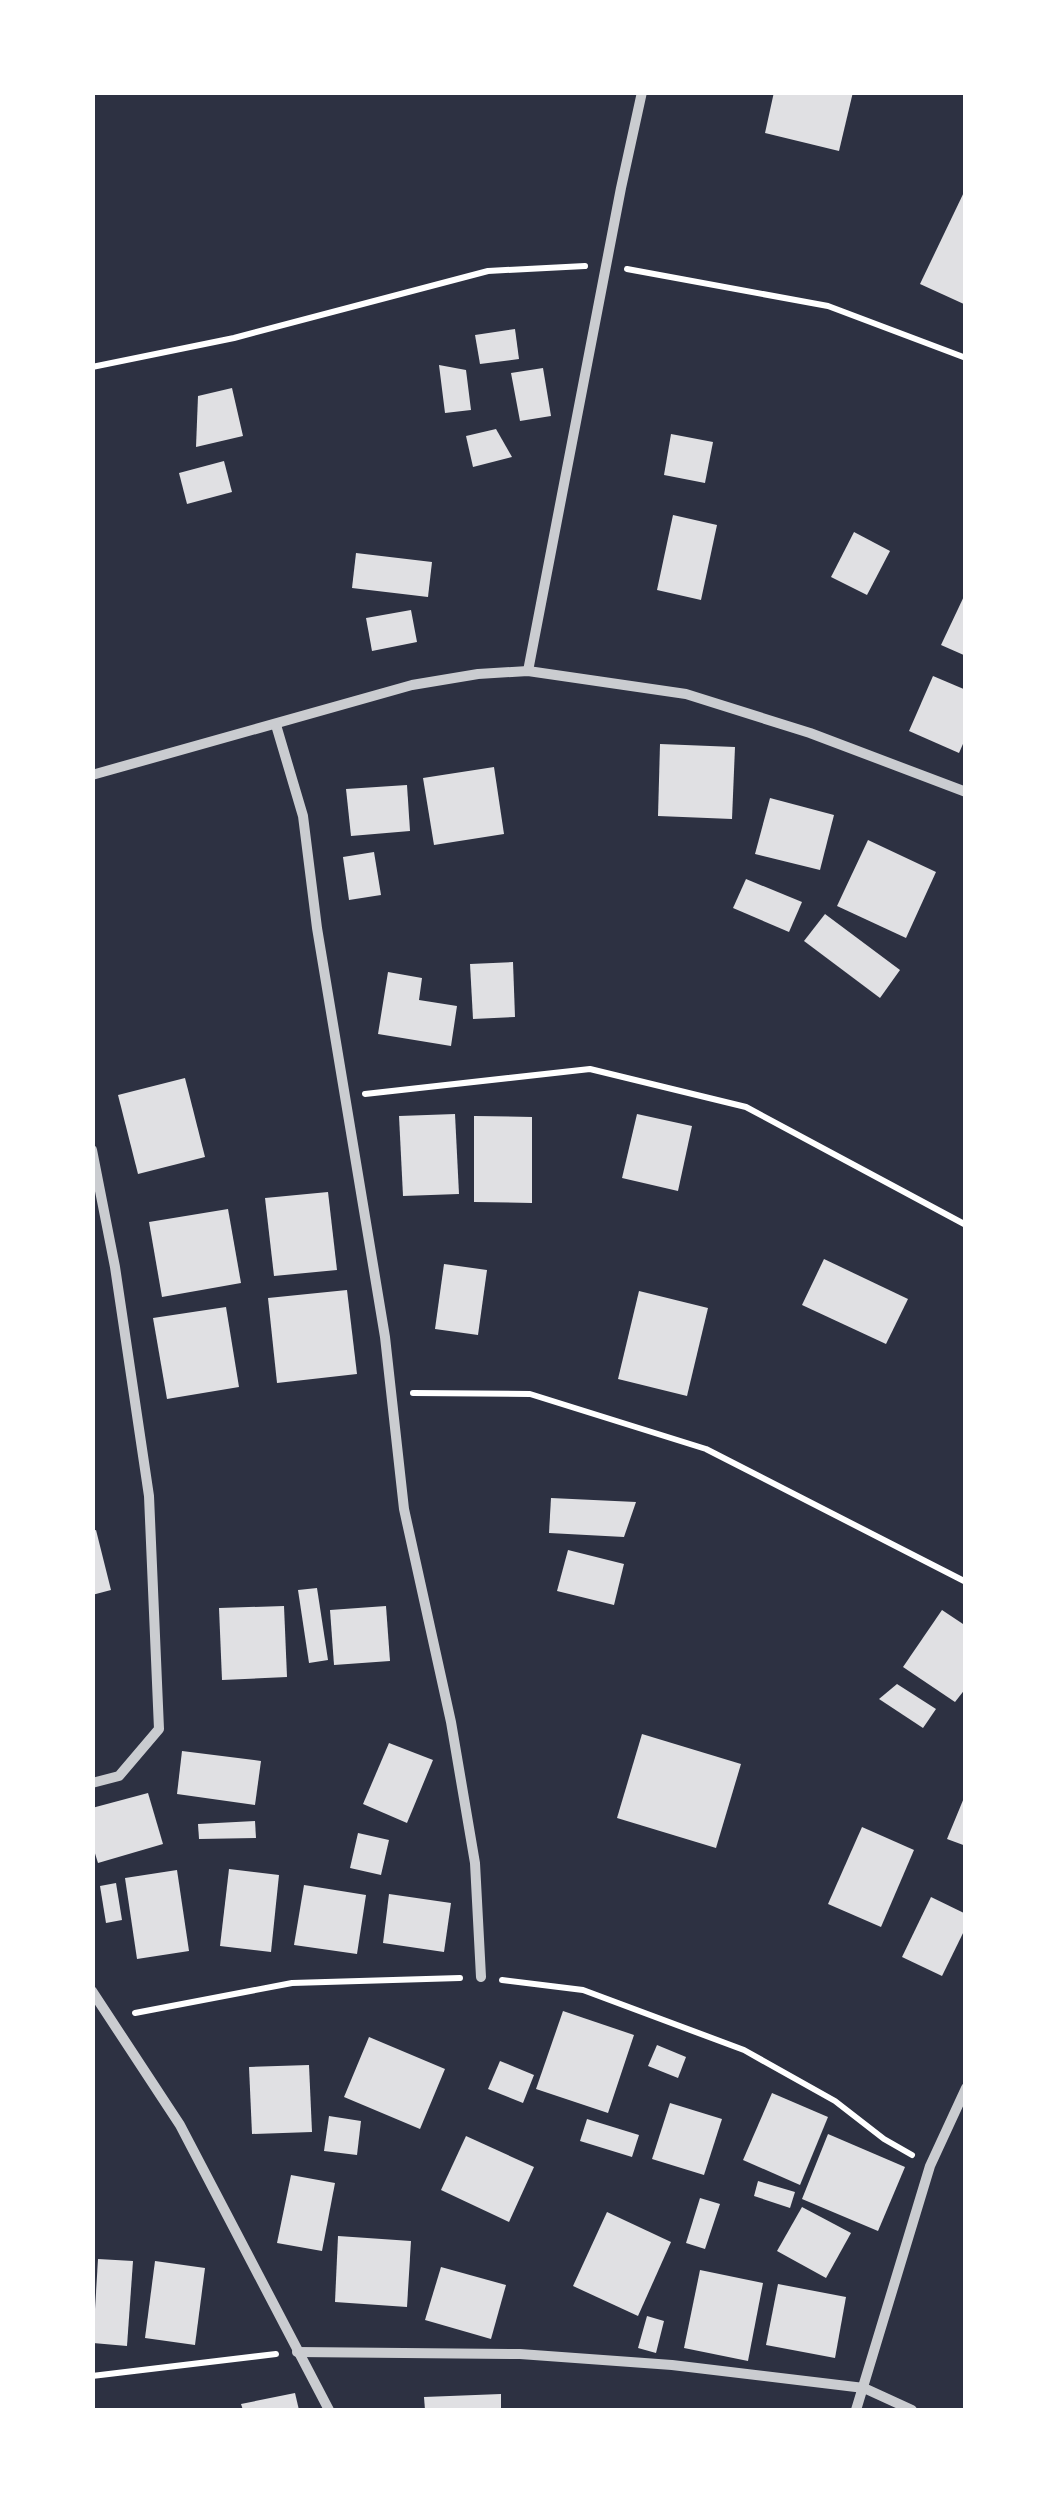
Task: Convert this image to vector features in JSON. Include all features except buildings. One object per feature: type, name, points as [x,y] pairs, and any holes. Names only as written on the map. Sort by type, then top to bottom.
[{"type":"street","points":[[528,671],[642,92]]},
{"type":"street","points":[[92,775],[412,685],[478,674],[528,671],[686,694],[810,732],[966,792]]},
{"type":"street","points":[[276,725],[303,816],[344,1096],[371,1242],[404,1508],[451,1722],[474,1864],[481,1977]]},
{"type":"street","points":[[92,1150],[115,1267],[149,1496],[158,1729],[119,1776],[92,1783]]},
{"type":"street","points":[[92,1991],[180,2126],[328,2410]]},
{"type":"street","points":[[856,2410],[930,2166],[966,2088]]},
{"type":"street","points":[[297,2352],[520,2354],[672,2364],[864,2388],[912,2410]]},
{"type":"path","points":[[92,367],[234,338],[488,271],[606,265],[828,306],[966,358]]},
{"type":"path","points":[[344,1096],[590,1069],[746,1107],[966,1225]]},
{"type":"path","points":[[391,1392],[530,1394],[706,1449],[966,1582]]},
{"type":"path","points":[[108,2019],[292,1983],[481,1977],[584,1990],[744,2050],[835,2101],[884,2139],[930,2166]]},
{"type":"path","points":[[92,2376],[297,2352]]}]
